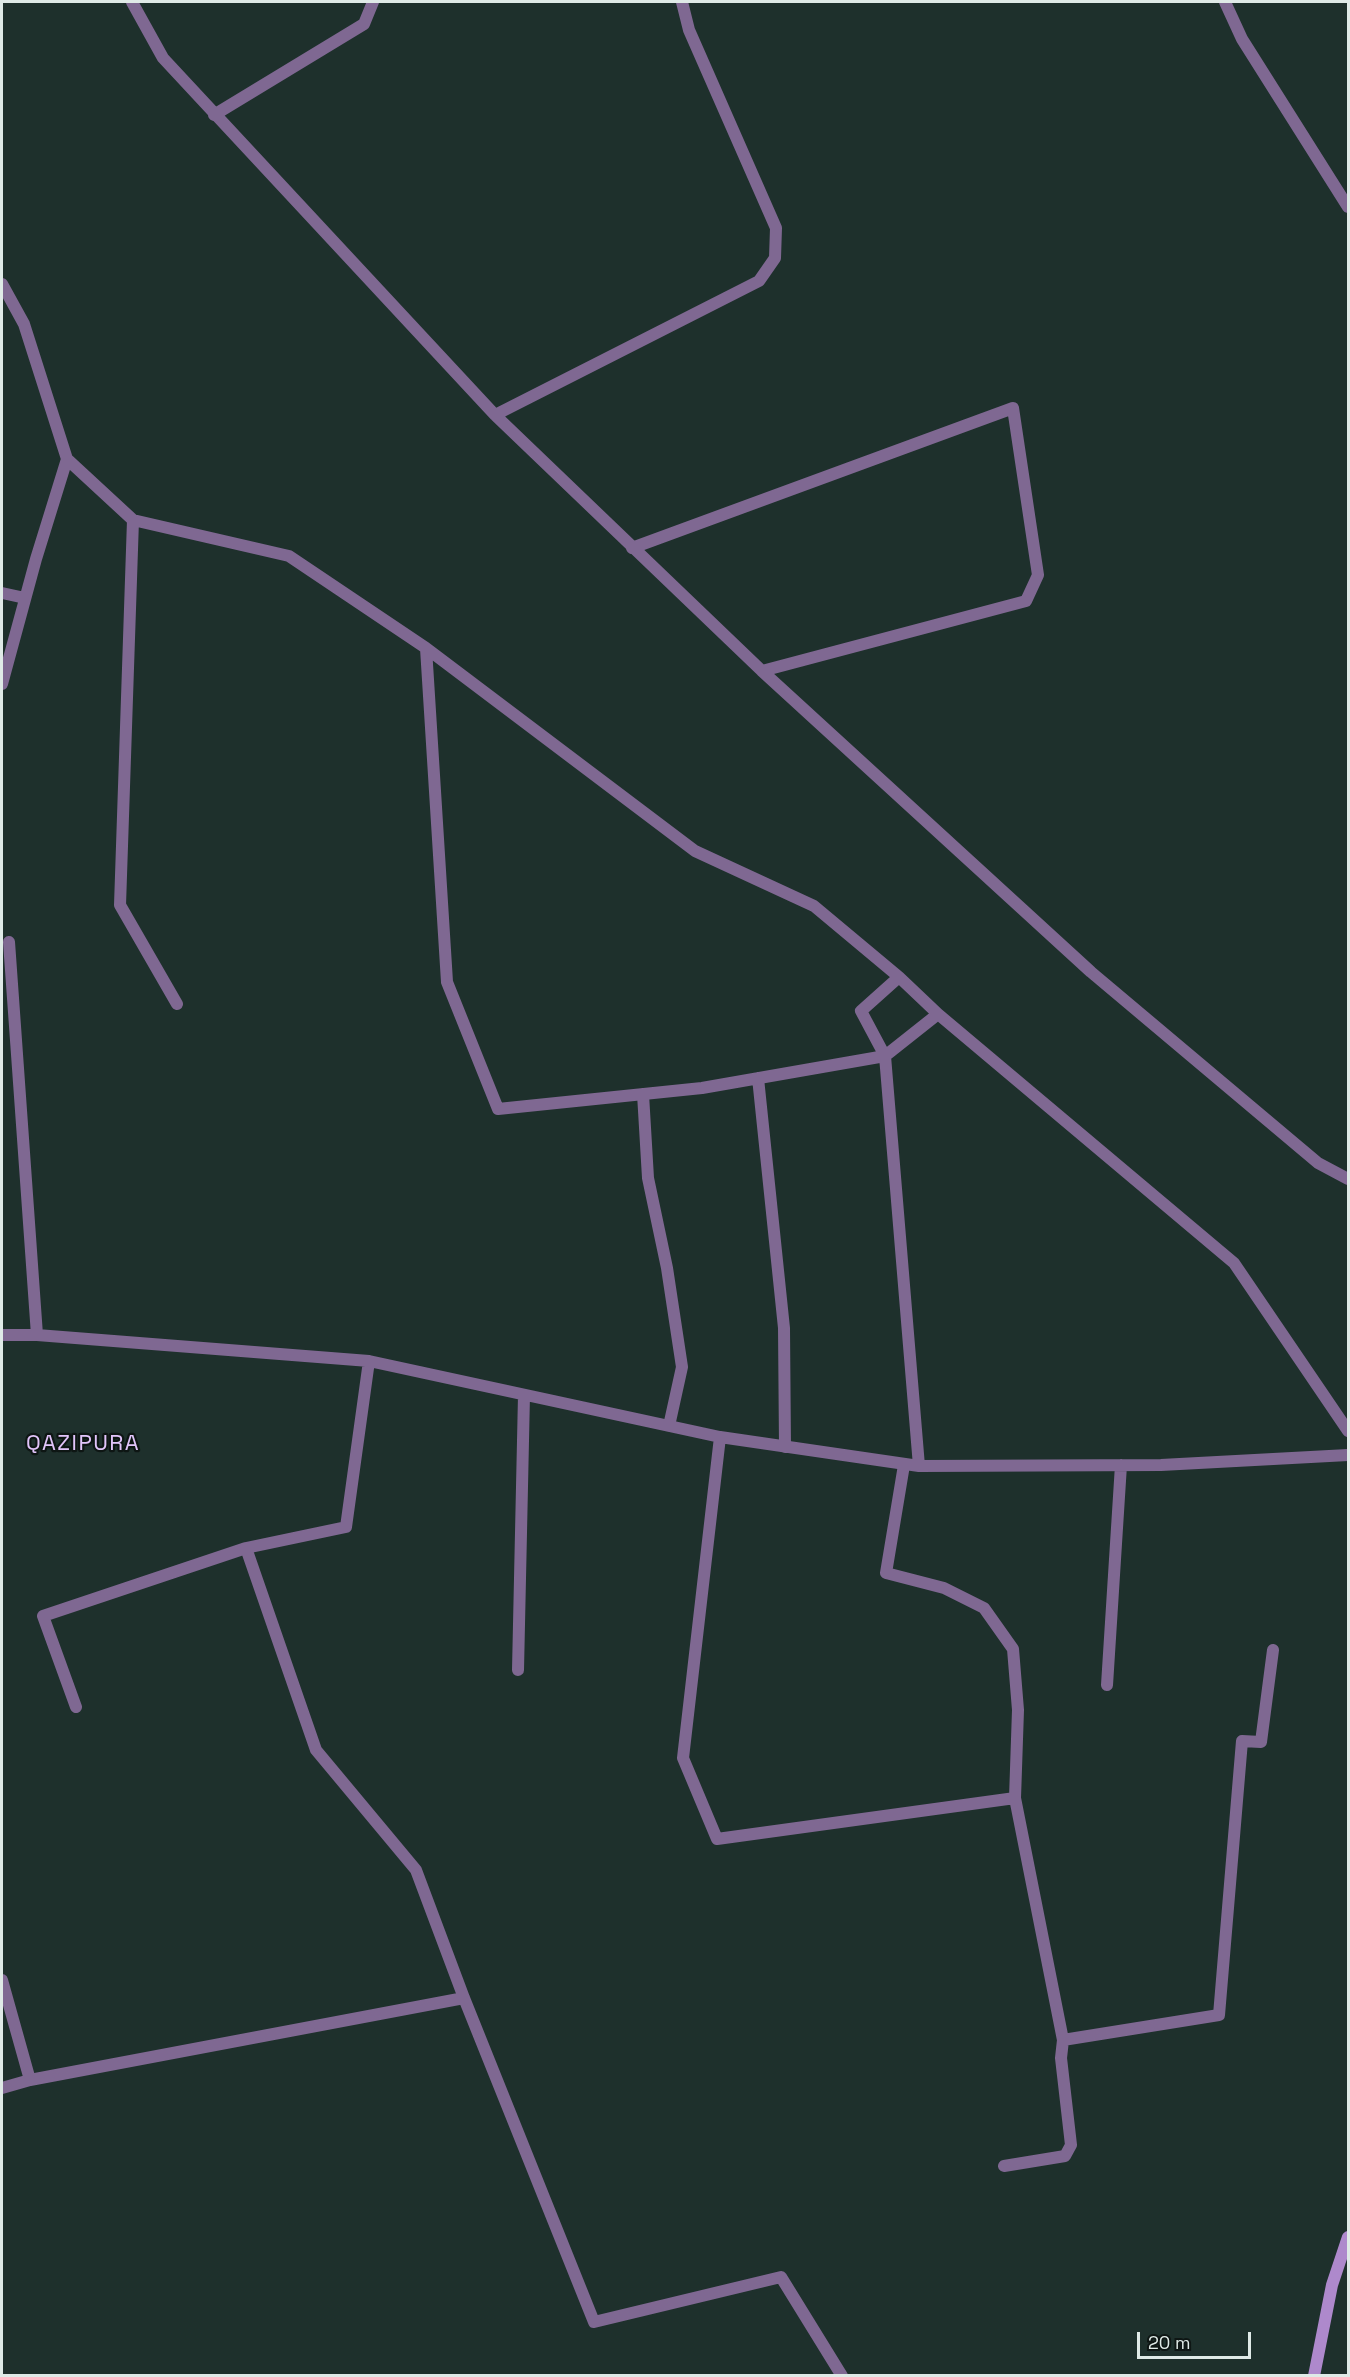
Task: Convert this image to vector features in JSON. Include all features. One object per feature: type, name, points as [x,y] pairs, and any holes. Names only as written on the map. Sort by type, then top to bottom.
[{"type":"main road","points":[[1314,2376],[1332,2285],[1348,2237]]},
{"type":"street","points":[[132,2],[163,58],[214,116],[495,415],[632,548],[762,671],[1091,972],[1318,1163],[1348,1179]]},
{"type":"street","points":[[214,116],[364,24],[373,2]]},
{"type":"street","points":[[495,415],[759,282],[775,258],[776,228],[689,30],[682,2]]},
{"type":"street","points":[[1225,2],[1242,39],[1348,207]]},
{"type":"street","points":[[2,284],[24,324],[67,459],[133,520],[289,556],[426,648],[696,851],[814,906],[899,977],[938,1014],[1234,1263],[1348,1431]]},
{"type":"street","points":[[632,548],[1013,408],[1038,575],[1026,601],[762,671]]},
{"type":"street","points":[[2,684],[67,459]]},
{"type":"street","points":[[133,520],[120,905],[177,1004]]},
{"type":"street","points":[[2,593],[25,598]]},
{"type":"street","points":[[426,648],[447,982],[498,1109],[702,1088],[885,1056],[938,1014]]},
{"type":"street","points":[[9,942],[37,1335]]},
{"type":"street","points":[[899,977],[861,1011],[885,1056],[919,1466]]},
{"type":"street","points":[[758,1078],[784,1329],[785,1447]]},
{"type":"street","points":[[643,1094],[648,1178],[667,1268],[682,1367],[669,1426]]},
{"type":"street","points":[[2,1335],[37,1335],[369,1361],[720,1437],[904,1465],[1121,1465],[1348,1455]]},
{"type":"street","points":[[76,1707],[43,1616],[246,1548],[346,1527],[369,1361]]},
{"type":"street","points":[[518,1670],[524,1395]]},
{"type":"street","points":[[720,1437],[682,1758],[717,1839],[1015,1798]]},
{"type":"street","points":[[904,1465],[886,1573],[945,1588],[984,1608],[1013,1649],[1018,1710],[1015,1798],[1063,2040],[1061,2058],[1071,2145],[1065,2156],[1004,2166]]},
{"type":"street","points":[[1107,1685],[1121,1465]]},
{"type":"street","points":[[246,1548],[316,1750],[416,1870],[464,1998],[594,2322],[781,2277],[842,2376]]},
{"type":"street","points":[[1063,2040],[1220,2015],[1242,1741],[1261,1742],[1273,1650]]},
{"type":"street","points":[[2,1980],[30,2080]]},
{"type":"street","points":[[2,2088],[30,2080],[464,1998]]},
{"type":"district","name":"QAZIPURA","points":[[83,1444]]}]
